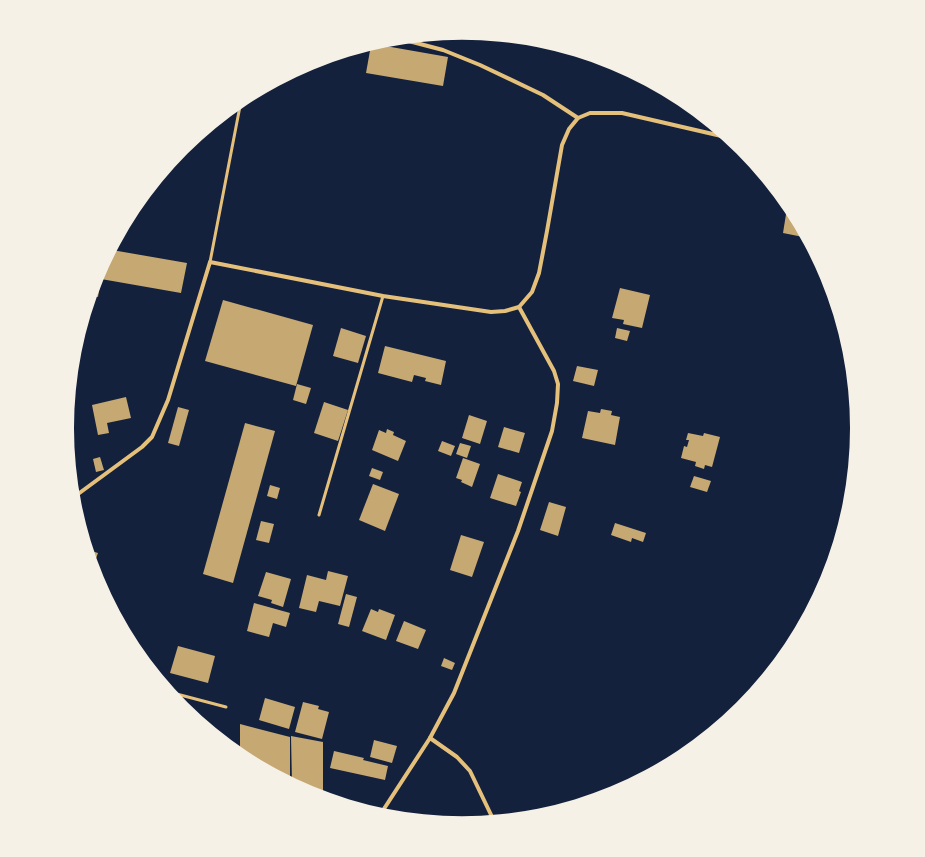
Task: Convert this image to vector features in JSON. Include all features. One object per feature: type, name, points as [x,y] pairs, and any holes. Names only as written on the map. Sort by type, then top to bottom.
[{"type":"street","points":[[418,43],[443,50],[480,65],[543,95],[578,118]]},
{"type":"street","points":[[79,493],[142,447],[152,437],[168,400],[210,262],[383,296],[491,312],[505,311],[519,307],[532,292],[539,273],[562,145],[569,129],[578,118],[590,113],[622,113],[718,135]]},
{"type":"street","points":[[384,809],[430,738],[454,693],[510,553],[552,431],[557,403],[558,384],[554,371],[519,307]]},
{"type":"street","points":[[430,738],[458,757],[470,771],[491,816]]},
{"type":"lane","points":[[210,262],[239,111]]},
{"type":"lane","points":[[319,515],[383,296]]},
{"type":"lane","points":[[180,695],[226,707]]},
{"type":"building","points":[[387,47],[448,57],[443,86],[366,73],[370,51]]},
{"type":"building","points":[[786,213],[800,236],[783,233]]},
{"type":"building","points":[[117,251],[187,263],[181,293],[104,280]]},
{"type":"building","points":[[620,288],[650,295],[642,328],[623,324],[624,320],[612,318]]},
{"type":"building","points":[[223,300],[313,325],[296,386],[205,361]]},
{"type":"building","points":[[341,328],[366,336],[358,363],[333,356]]},
{"type":"building","points":[[617,328],[630,331],[627,341],[615,338]]},
{"type":"building","points":[[385,346],[446,361],[441,385],[425,381],[426,378],[414,375],[412,382],[378,373]]},
{"type":"building","points":[[577,366],[598,370],[594,386],[573,381]]},
{"type":"building","points":[[297,384],[311,388],[306,404],[293,400]]},
{"type":"building","points":[[126,397],[131,418],[107,423],[109,433],[98,435],[92,405]]},
{"type":"building","points":[[324,402],[348,410],[338,441],[314,433]]},
{"type":"building","points":[[178,407],[189,410],[179,446],[168,443]]},
{"type":"building","points":[[601,409],[612,411],[611,415],[620,417],[615,445],[582,438],[588,411],[600,413]]},
{"type":"building","points":[[469,415],[487,421],[480,444],[462,438]]},
{"type":"building","points":[[245,423],[275,431],[233,583],[203,574]]},
{"type":"building","points":[[504,427],[525,433],[519,453],[498,447]]},
{"type":"building","points":[[387,429],[394,432],[393,435],[406,441],[398,461],[372,450],[379,430],[386,433]]},
{"type":"building","points":[[688,433],[703,436],[704,433],[720,437],[712,467],[705,465],[704,469],[695,466],[696,462],[681,458],[684,446],[687,447],[689,440],[686,440]]},
{"type":"building","points":[[442,441],[455,446],[451,456],[438,451]]},
{"type":"building","points":[[460,443],[471,446],[467,458],[456,454]]},
{"type":"building","points":[[100,457],[104,470],[96,472],[93,459]]},
{"type":"building","points":[[463,458],[480,464],[472,487],[456,478]]},
{"type":"building","points":[[372,468],[383,472],[380,480],[369,476]]},
{"type":"building","points":[[498,474],[522,482],[519,491],[521,492],[516,506],[490,498]]},
{"type":"building","points":[[694,476],[711,481],[707,492],[690,487]]},
{"type":"building","points":[[373,484],[399,494],[385,531],[359,520]]},
{"type":"building","points":[[270,485],[280,488],[277,499],[267,496]]},
{"type":"building","points":[[549,502],[566,507],[558,536],[540,530]]},
{"type":"building","points":[[261,521],[274,524],[269,543],[256,540]]},
{"type":"building","points":[[615,523],[646,533],[643,542],[632,538],[631,542],[611,535]]},
{"type":"building","points":[[461,535],[484,542],[472,577],[450,570]]},
{"type":"building","points":[[328,571],[348,576],[340,606],[319,601],[316,612],[299,608],[307,575],[326,580]]},
{"type":"building","points":[[266,572],[291,579],[283,607],[271,603],[272,600],[258,596]]},
{"type":"building","points":[[346,594],[357,597],[349,627],[338,624]]},
{"type":"building","points":[[254,603],[290,613],[286,627],[273,623],[269,637],[247,631]]},
{"type":"building","points":[[371,609],[378,612],[379,609],[395,615],[386,640],[362,631]]},
{"type":"building","points":[[404,621],[426,630],[418,649],[396,641]]},
{"type":"building","points":[[178,646],[215,656],[208,683],[170,673]]},
{"type":"building","points":[[444,658],[455,663],[452,670],[441,666]]},
{"type":"building","points":[[265,698],[295,707],[289,729],[259,720]]},
{"type":"building","points":[[303,702],[319,706],[318,709],[329,712],[322,739],[295,732]]},
{"type":"building","points":[[240,724],[290,737],[290,776],[268,765],[240,747]]},
{"type":"building","points":[[291,736],[323,742],[323,790],[292,777]]},
{"type":"building","points":[[374,740],[397,746],[392,763],[370,757]]},
{"type":"building","points":[[334,751],[364,758],[363,760],[388,766],[385,780],[330,768]]}]
